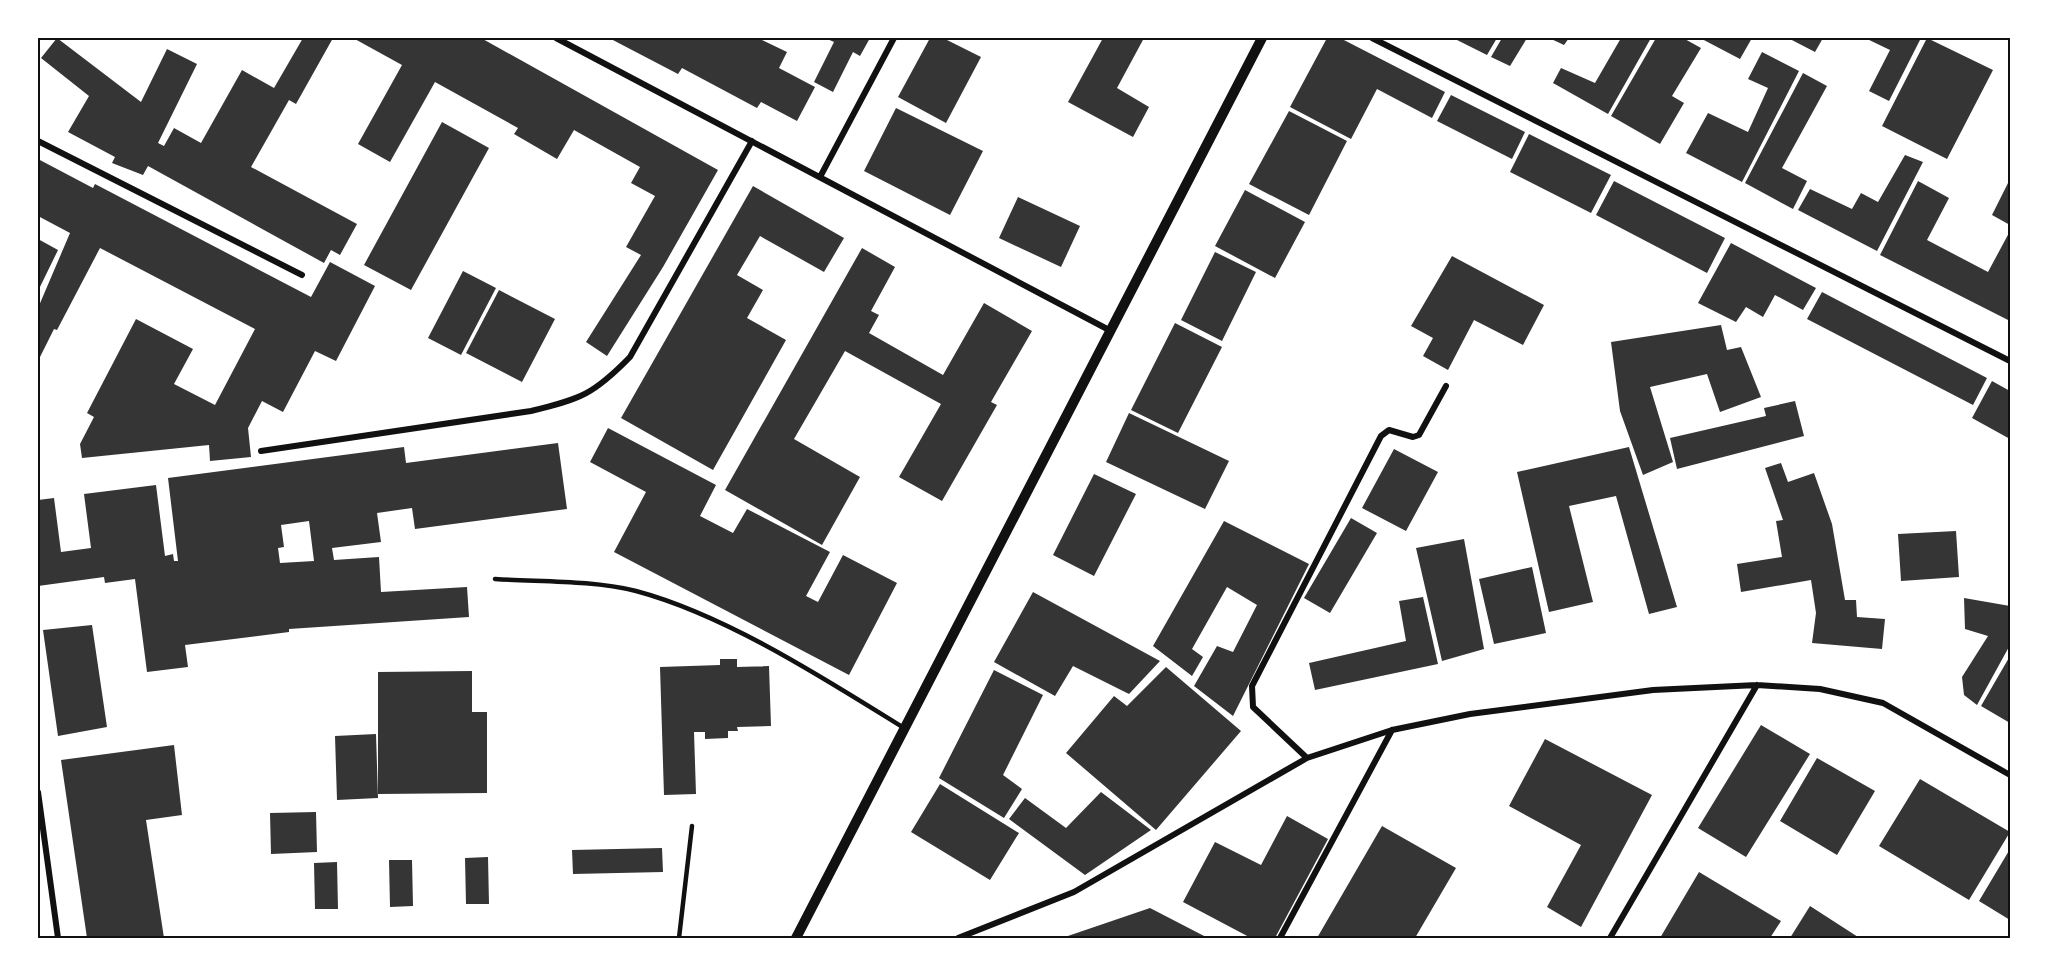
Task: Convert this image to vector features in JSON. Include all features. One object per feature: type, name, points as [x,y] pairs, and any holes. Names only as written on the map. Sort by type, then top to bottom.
[{"type":"street","points":[[556,38],[1111,331]]},
{"type":"street","points":[[820,177],[894,38]]},
{"type":"street","points":[[796,939],[1262,38]]},
{"type":"street","points":[[1372,38],[2010,361]]},
{"type":"street","points":[[38,141],[302,275]]},
{"type":"street","points":[[261,451],[531,411],[574,400],[604,384],[630,357],[752,141]]},
{"type":"street","points":[[1307,758],[1253,707],[1252,686],[1381,436],[1389,430],[1413,437],[1419,435],[1446,386]]},
{"type":"street","points":[[958,939],[1074,892],[1307,758],[1392,730],[1470,714],[1560,700],[1653,690],[1757,686],[1820,689],[1883,703],[2010,775]]},
{"type":"street","points":[[1610,939],[1757,686]]},
{"type":"street","points":[[1280,939],[1392,730]]},
{"type":"street","points":[[38,792],[58,939]]},
{"type":"lane","points":[[495,579],[579,584],[635,591],[711,619],[827,680],[904,728]]},
{"type":"lane","points":[[679,939],[692,826]]},
{"type":"building","points":[[57,38],[141,102],[167,49],[197,64],[158,143],[164,146],[174,128],[201,143],[242,70],[274,88],[303,38],[333,38],[296,104],[289,100],[251,167],[357,224],[340,255],[331,250],[324,263],[148,166],[143,175],[112,163],[115,157],[68,132],[89,96],[41,58]]},
{"type":"building","points":[[353,38],[481,38],[718,170],[663,267],[607,356],[586,342],[641,255],[626,247],[655,196],[631,183],[640,167],[574,130],[557,159],[514,134],[518,128],[435,82],[390,162],[358,144],[402,65]]},
{"type":"building","points":[[609,38],[758,38],[787,52],[779,68],[815,87],[797,121],[761,102],[757,108],[682,68],[678,74]]},
{"type":"building","points":[[825,38],[870,38],[860,56],[853,52],[833,92],[814,82],[834,42]]},
{"type":"building","points":[[930,38],[943,38],[981,57],[946,123],[898,97]]},
{"type":"building","points":[[1103,38],[1144,38],[1117,88],[1149,107],[1133,137],[1068,102]]},
{"type":"building","points":[[1327,38],[1340,38],[1445,92],[1432,118],[1377,89],[1351,139],[1290,107]]},
{"type":"building","points":[[1453,38],[1497,38],[1487,55]]},
{"type":"building","points":[[1502,38],[1527,38],[1510,66],[1491,57]]},
{"type":"building","points":[[1549,38],[1569,38],[1564,45]]},
{"type":"building","points":[[1621,38],[1651,38],[1608,114],[1553,83],[1561,68],[1595,83]]},
{"type":"building","points":[[1656,38],[1683,38],[1701,48],[1672,96],[1684,103],[1660,144],[1611,116]]},
{"type":"building","points":[[1700,38],[1752,38],[1740,59]]},
{"type":"building","points":[[1788,38],[1823,38],[1815,52]]},
{"type":"building","points":[[1865,38],[1921,38],[1889,101],[1869,91],[1890,50]]},
{"type":"building","points":[[1927,38],[1993,70],[1947,159],[1882,126]]},
{"type":"building","points":[[1762,52],[1799,71],[1742,182],[1686,153],[1708,113],[1748,132],[1768,88],[1748,79]]},
{"type":"building","points":[[1803,73],[1827,86],[1782,168],[1807,181],[1793,209],[1745,183]]},
{"type":"building","points":[[1451,95],[1525,132],[1512,159],[1437,121]]},
{"type":"building","points":[[896,108],[983,151],[950,215],[864,171]]},
{"type":"building","points":[[1289,111],[1347,141],[1309,215],[1249,184]]},
{"type":"building","points":[[442,122],[489,148],[411,290],[364,265]]},
{"type":"building","points":[[1529,134],[1611,175],[1591,213],[1510,172]]},
{"type":"building","points":[[1905,155],[1923,162],[1877,251],[1798,210],[1810,189],[1852,209],[1861,193],[1878,202]]},
{"type":"building","points":[[38,159],[93,188],[95,184],[311,297],[330,262],[375,286],[336,361],[315,351],[283,412],[262,401],[248,428],[251,457],[210,461],[209,445],[82,458],[80,444],[94,417],[87,413],[136,319],[193,349],[174,384],[215,405],[255,329],[100,248],[38,361],[38,308],[70,233],[38,216]]},
{"type":"building","points":[[2010,179],[2010,225],[1992,215]]},
{"type":"building","points":[[1614,181],[1725,238],[1707,273],[1596,215]]},
{"type":"building","points":[[1918,181],[1949,198],[1927,240],[1988,272],[2010,231],[2010,321],[1880,255]]},
{"type":"building","points":[[753,186],[844,238],[824,272],[760,236],[737,275],[763,290],[747,318],[786,340],[713,470],[621,418]]},
{"type":"building","points":[[1245,190],[1305,222],[1275,278],[1215,246]]},
{"type":"building","points":[[1018,197],[1080,226],[1061,267],[999,238]]},
{"type":"building","points":[[38,239],[58,250],[38,291]]},
{"type":"building","points":[[1731,243],[1816,288],[1803,310],[1775,295],[1763,317],[1746,307],[1736,322],[1698,303]]},
{"type":"building","points":[[862,248],[895,267],[871,311],[879,315],[869,333],[943,375],[984,303],[1032,331],[991,402],[997,405],[942,501],[899,477],[941,404],[845,351],[794,439],[860,477],[822,545],[725,490]]},
{"type":"building","points":[[1215,252],[1256,272],[1222,341],[1181,320]]},
{"type":"building","points":[[1452,256],[1544,305],[1523,345],[1474,320],[1448,370],[1423,356],[1433,338],[1411,326]]},
{"type":"building","points":[[463,271],[496,288],[461,355],[428,338]]},
{"type":"building","points":[[499,290],[555,319],[522,382],[466,353]]},
{"type":"building","points":[[1822,292],[1987,378],[1973,405],[1807,319]]},
{"type":"building","points":[[1175,323],[1222,347],[1178,433],[1131,410]]},
{"type":"building","points":[[1721,325],[1727,350],[1741,347],[1761,397],[1720,412],[1707,374],[1650,387],[1673,462],[1643,475],[1620,411],[1611,342]]},
{"type":"building","points":[[1992,381],[2010,391],[2010,439],[1972,418]]},
{"type":"building","points":[[1795,401],[1804,436],[1677,469],[1670,438],[1766,416],[1764,408]]},
{"type":"building","points":[[1129,413],[1229,461],[1205,509],[1106,462]]},
{"type":"building","points":[[608,428],[716,485],[700,516],[733,533],[747,509],[830,552],[806,596],[818,602],[843,555],[897,583],[849,675],[614,552],[646,492],[590,462]]},
{"type":"building","points":[[558,443],[567,509],[415,529],[412,508],[377,513],[381,542],[332,548],[334,560],[379,557],[381,592],[467,587],[469,617],[289,629],[289,632],[185,645],[188,667],[147,672],[135,579],[105,583],[104,577],[38,586],[38,500],[54,498],[61,552],[91,548],[84,494],[156,485],[165,556],[173,554],[174,561],[178,561],[168,478],[404,447],[406,463]],"holes":[[[309,521],[314,561],[280,563],[278,548],[284,547],[281,525]]]},
{"type":"building","points":[[1629,447],[1677,607],[1649,614],[1616,496],[1569,506],[1593,602],[1549,612],[1517,472]]},
{"type":"building","points":[[1394,449],[1438,472],[1406,531],[1362,508]]},
{"type":"building","points":[[1781,463],[1788,482],[1814,473],[1832,524],[1845,600],[1856,600],[1857,617],[1885,619],[1882,649],[1812,643],[1816,613],[1811,580],[1741,592],[1737,564],[1782,557],[1776,521],[1783,520],[1765,468]]},
{"type":"building","points":[[1094,474],[1136,494],[1094,576],[1053,555]]},
{"type":"building","points":[[1351,518],[1377,533],[1330,613],[1304,598]]},
{"type":"building","points":[[1224,521],[1309,564],[1233,716],[1194,686],[1217,646],[1233,652],[1257,605],[1227,587],[1192,649],[1203,657],[1192,676],[1153,646]]},
{"type":"building","points":[[1956,531],[1959,577],[1901,581],[1898,534]]},
{"type":"building","points":[[1464,539],[1484,649],[1442,661],[1416,548]]},
{"type":"building","points":[[1532,567],[1546,633],[1494,644],[1479,579]]},
{"type":"building","points":[[1033,592],[1160,661],[1129,694],[1073,666],[1055,696],[994,662]]},
{"type":"building","points":[[1423,597],[1438,664],[1315,690],[1309,663],[1406,641],[1399,601]]},
{"type":"building","points":[[1964,598],[2010,606],[2010,645],[1977,705],[1964,695],[1962,677],[1988,636],[1965,629]]},
{"type":"building","points":[[92,625],[107,727],[58,736],[43,630]]},
{"type":"building","points":[[2010,656],[2010,723],[1981,706]]},
{"type":"building","points":[[720,659],[737,659],[737,667],[769,666],[771,726],[737,727],[738,731],[728,731],[728,738],[705,739],[705,732],[694,732],[696,794],[664,795],[660,667],[720,665]]},
{"type":"building","points":[[1166,667],[1241,731],[1156,830],[1066,753],[1114,696],[1127,706]]},
{"type":"building","points":[[994,670],[1043,695],[1003,775],[1022,789],[1004,818],[939,778]]},
{"type":"building","points":[[472,671],[472,712],[487,712],[487,793],[378,794],[378,672]]},
{"type":"building","points":[[1761,725],[1810,754],[1746,857],[1698,828]]},
{"type":"building","points":[[376,734],[378,798],[337,800],[335,736]]},
{"type":"building","points":[[1545,739],[1652,795],[1581,927],[1547,907],[1581,845],[1509,806]]},
{"type":"building","points":[[174,745],[182,815],[146,820],[164,938],[87,938],[61,760]]},
{"type":"building","points":[[1817,758],[1875,791],[1837,855],[1780,821]]},
{"type":"building","points":[[1920,779],[2010,832],[1969,900],[1879,846]]},
{"type":"building","points":[[940,784],[1019,833],[990,880],[911,832]]},
{"type":"building","points":[[1101,792],[1151,830],[1085,875],[1009,819],[1025,798],[1066,828]]},
{"type":"building","points":[[316,812],[317,852],[271,854],[270,813]]},
{"type":"building","points":[[1287,816],[1328,839],[1275,938],[1251,938],[1183,902],[1215,842],[1261,865]]},
{"type":"building","points":[[1382,826],[1456,868],[1415,938],[1317,938]]},
{"type":"building","points":[[662,848],[663,872],[573,874],[572,850]]},
{"type":"building","points":[[2010,849],[2010,920],[1979,901]]},
{"type":"building","points":[[488,857],[489,904],[466,904],[465,858]]},
{"type":"building","points":[[389,860],[412,860],[413,906],[390,907]]},
{"type":"building","points":[[337,862],[338,909],[315,909],[314,863]]},
{"type":"building","points":[[1699,872],[1781,921],[1770,938],[1660,938]]},
{"type":"building","points":[[1810,906],[1858,937],[1790,938]]},
{"type":"building","points":[[1150,908],[1208,938],[1062,938]]}]
